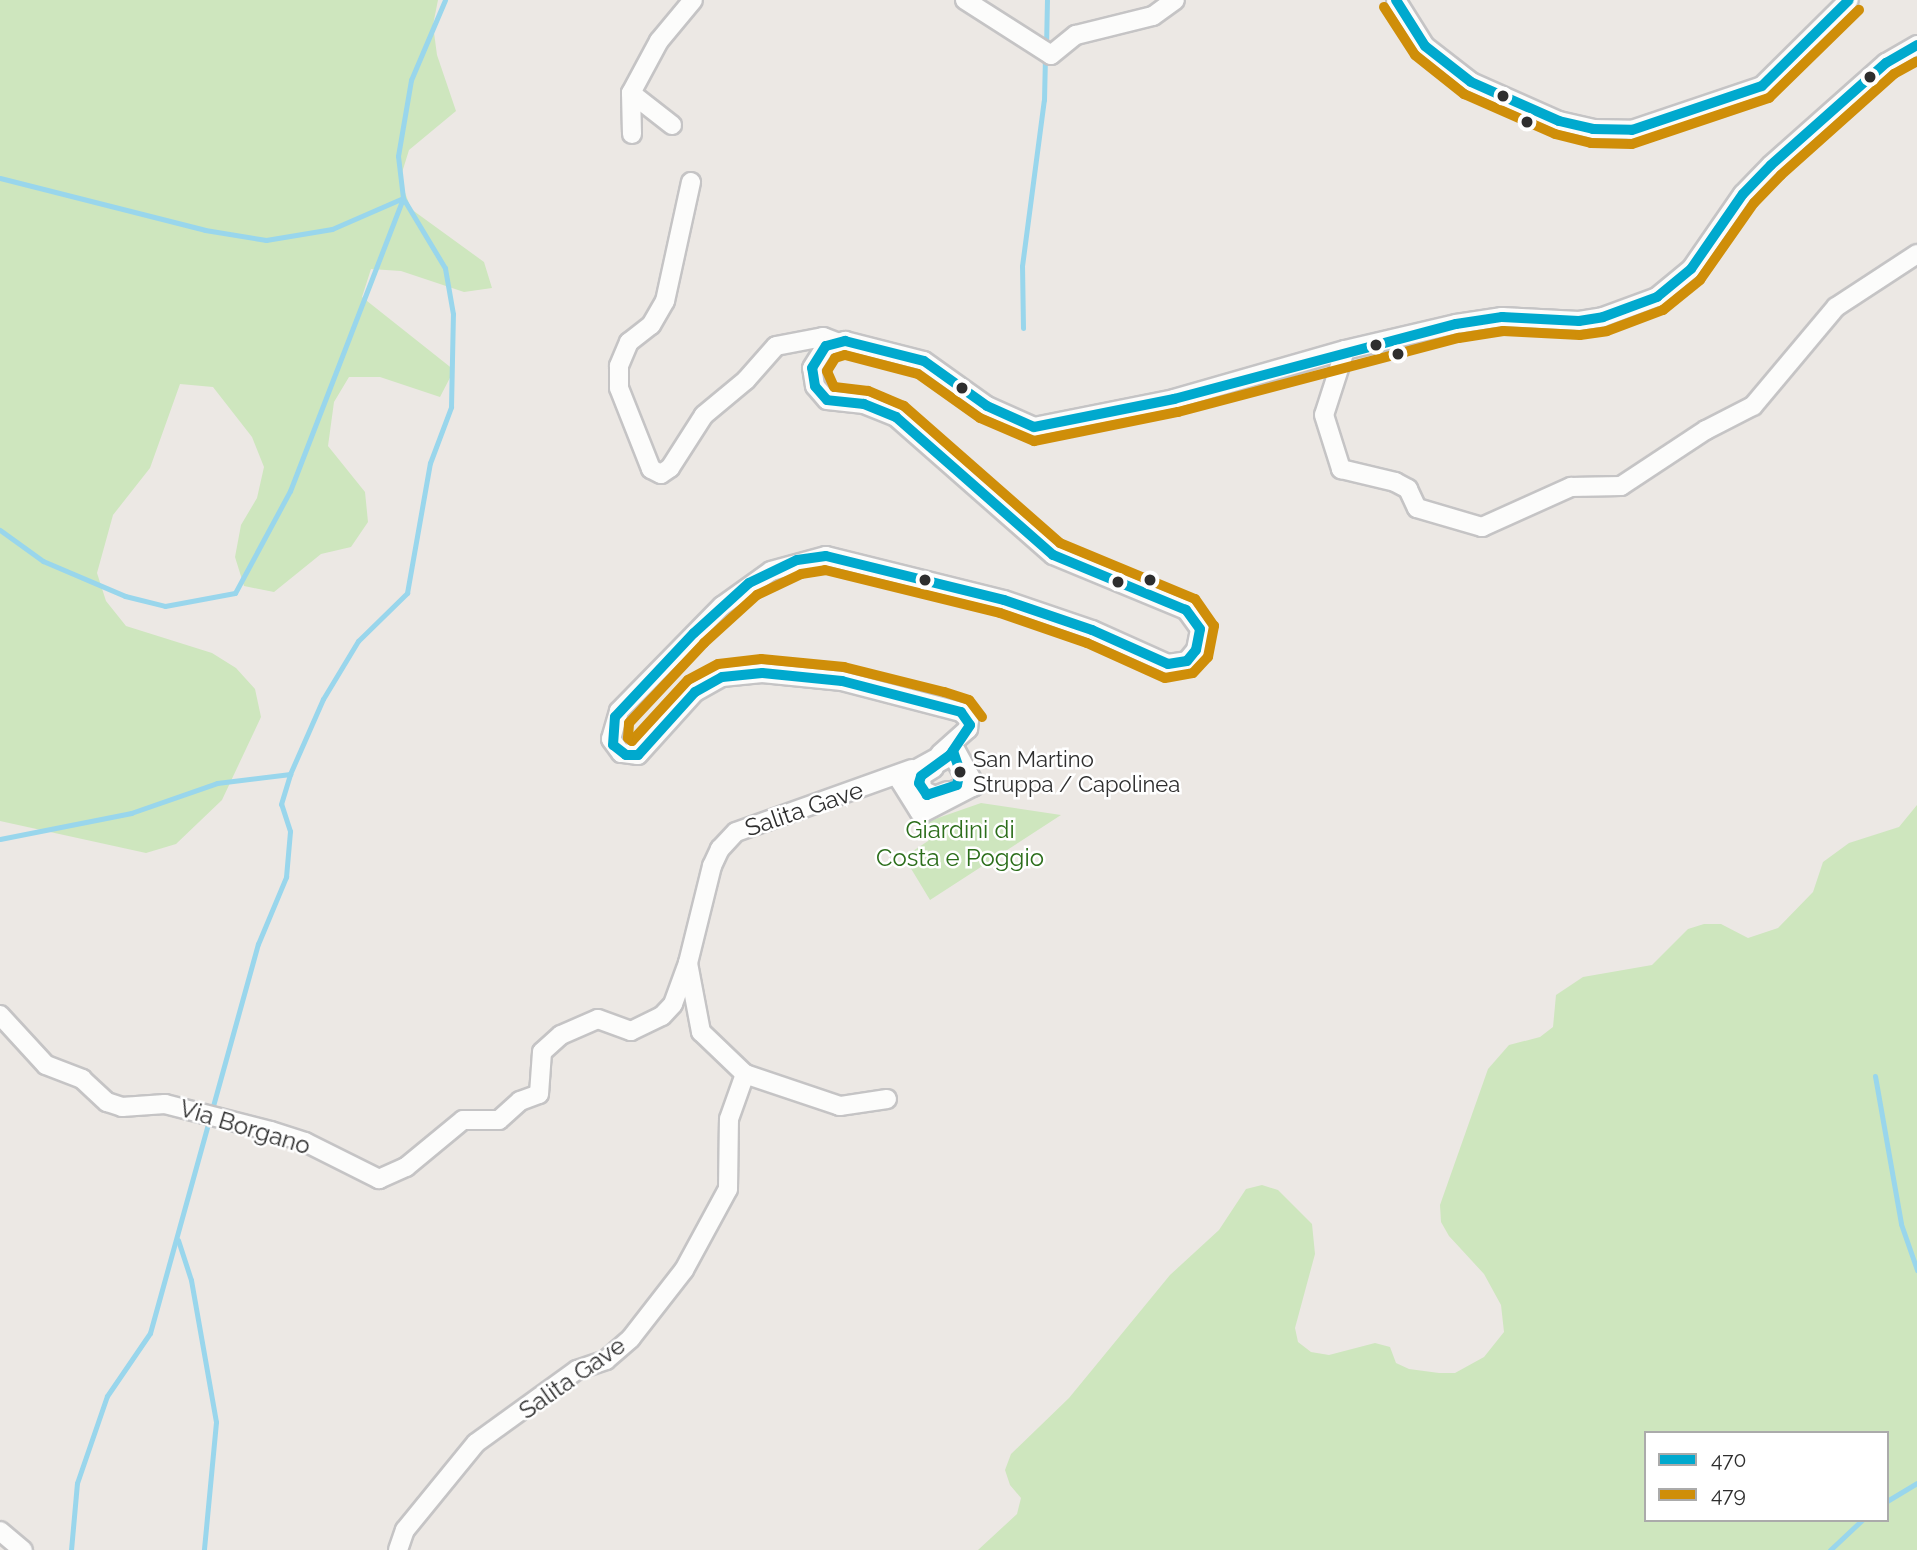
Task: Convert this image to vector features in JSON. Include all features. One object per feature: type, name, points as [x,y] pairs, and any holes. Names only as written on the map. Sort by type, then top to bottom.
[{"type":"street","points":[[632,134],[631,93],[659,41],[693,0]]},
{"type":"street","points":[[965,0],[1051,55],[1076,35],[1153,16],[1175,0]]},
{"type":"street","points":[[1396,0],[1425,46],[1471,82],[1559,121],[1593,129],[1632,130],[1762,86],[1849,0]]},
{"type":"street","points":[[691,182],[665,301],[651,324],[629,342],[619,366],[619,388],[645,458],[651,469],[664,473],[704,415],[746,380],[776,346],[823,337],[924,361],[987,406],[1034,427],[1174,399],[1345,350],[1502,317],[1579,321],[1657,297],[1703,257],[1743,194],[1771,165],[1886,63],[1917,45]]},
{"type":"street","points":[[631,93],[672,125]]},
{"type":"street","points":[[1345,350],[1324,415],[1339,465],[1350,474],[1402,485],[1417,508],[1478,527],[1571,488],[1621,486],[1706,430],[1753,406],[1823,319],[1853,293],[1917,254]]},
{"type":"street","points":[[1898,266],[1917,266]]},
{"type":"street","name":"Salita Gave","points":[[398,1550],[405,1530],[475,1443],[577,1370],[606,1360],[631,1338],[684,1270],[728,1189],[729,1119],[745,1073],[701,1032],[688,963],[712,866],[720,849],[736,832],[762,819],[796,812],[895,777],[954,746],[970,725],[961,712],[842,681],[762,673],[722,677],[695,692],[638,755],[626,755],[613,745],[611,728],[619,711],[722,606],[771,571],[826,556],[1004,600],[1092,630],[1168,664],[1187,661],[1196,650],[1200,629],[1186,610],[1053,555],[911,426],[881,410],[827,400],[819,393],[812,376],[814,359],[836,342]]},
{"type":"street","name":"Via Borgano","points":[[0,1015],[46,1065],[82,1079],[107,1102],[122,1107],[165,1104],[271,1131],[305,1142],[379,1180],[407,1167],[463,1120],[499,1120],[520,1101],[539,1094],[542,1052],[551,1041],[598,1018],[631,1031],[662,1016],[673,1004],[688,963]]},
{"type":"street","points":[[745,1073],[840,1105],[887,1099]]},
{"type":"street","points":[[0,1531],[23,1550]]},
{"type":"green space","points":[[0,0],[438,0],[433,25],[437,55],[456,111],[409,150],[400,179],[411,209],[484,262],[492,288],[464,292],[401,271],[371,269],[362,297],[454,370],[440,397],[380,377],[349,377],[334,402],[328,446],[365,492],[368,522],[351,547],[321,554],[274,592],[244,586],[235,557],[241,525],[257,498],[264,467],[252,437],[213,387],[180,384],[150,468],[113,515],[97,573],[106,601],[126,626],[212,653],[236,668],[255,689],[261,717],[222,800],[176,844],[146,853],[0,821]]},
{"type":"green space","name":"Giardini di Costa e Poggio","points":[[981,803],[1061,815],[930,900],[904,857],[928,841],[918,825]]},
{"type":"green space","points":[[1917,805],[1917,1550],[978,1550],[1017,1514],[1021,1498],[1010,1485],[1005,1470],[1011,1454],[1069,1398],[1170,1275],[1219,1230],[1246,1189],[1262,1185],[1278,1190],[1312,1224],[1315,1254],[1295,1328],[1298,1342],[1311,1352],[1329,1355],[1375,1343],[1390,1347],[1396,1363],[1409,1369],[1439,1373],[1455,1373],[1484,1357],[1504,1332],[1501,1305],[1484,1274],[1449,1236],[1441,1222],[1440,1205],[1488,1069],[1509,1045],[1540,1037],[1553,1027],[1556,995],[1583,977],[1652,965],[1688,929],[1704,924],[1721,924],[1748,938],[1778,928],[1813,892],[1823,862],[1849,843],[1899,827]]},
{"type":"waterway","points":[[71,1550],[77,1483],[107,1396],[150,1333],[258,944],[286,877],[290,831],[281,804],[290,774],[323,699],[358,641],[407,593],[430,463],[451,407],[453,314],[445,268],[403,198],[398,156],[411,80],[445,0]]},
{"type":"waterway","points":[[1046,47],[1047,0]]},
{"type":"waterway","points":[[1023,328],[1022,266],[1044,100],[1045,57]]},
{"type":"waterway","points":[[0,178],[205,230],[266,240],[332,229],[403,198]]},
{"type":"waterway","points":[[0,530],[43,561],[125,596],[165,606],[235,593],[290,491],[403,198]]},
{"type":"waterway","points":[[0,839],[131,813],[217,783],[290,774]]},
{"type":"waterway","points":[[1875,1076],[1901,1224],[1917,1270]]},
{"type":"waterway","points":[[178,1240],[191,1280],[216,1422],[204,1550]]},
{"type":"waterway","points":[[1889,1500],[1917,1483]]},
{"type":"waterway","points":[[1830,1550],[1860,1522]]},
{"type":"transit line","name":"470","points":[[1396,0],[1425,46],[1471,82],[1559,121],[1593,129],[1632,130],[1762,86],[1849,0]]},
{"type":"transit line","name":"479","points":[[1384,7],[1415,55],[1464,94],[1555,134],[1591,143],[1632,144],[1769,98],[1859,10]]},
{"type":"transit line","name":"470","points":[[970,725],[961,712],[842,681],[762,673],[722,677],[695,692],[638,755],[626,755],[613,745],[615,717],[694,633],[749,583],[797,560],[826,556],[1004,600],[1092,630],[1168,664],[1187,661],[1196,650],[1200,629],[1186,610],[1053,555],[896,417],[864,404],[827,400],[815,386],[812,368],[826,346],[845,341],[924,361],[987,406],[1034,427],[1174,399],[1456,324],[1502,317],[1579,321],[1603,317],[1657,297],[1691,269],[1743,194],[1771,165],[1886,63],[1917,45]]},
{"type":"transit line","name":"479","points":[[982,717],[969,700],[944,692],[844,667],[761,659],[718,664],[688,680],[632,741],[628,738],[629,723],[704,643],[757,595],[801,574],[825,570],[1000,613],[1087,643],[1165,678],[1193,673],[1208,657],[1214,626],[1195,599],[1060,543],[904,406],[868,391],[834,387],[827,371],[835,358],[845,355],[918,374],[980,418],[1034,441],[1178,412],[1459,338],[1503,331],[1580,335],[1607,331],[1663,310],[1700,280],[1754,203],[1781,175],[1894,74],[1917,61]]},
{"type":"transit line","name":"470","points":[[953,751],[960,771],[957,785],[927,795],[919,783],[921,776],[950,755],[970,725]]},
{"type":"place","name":"San Martino Struppa / Capolinea","points":[[960,772]]}]
